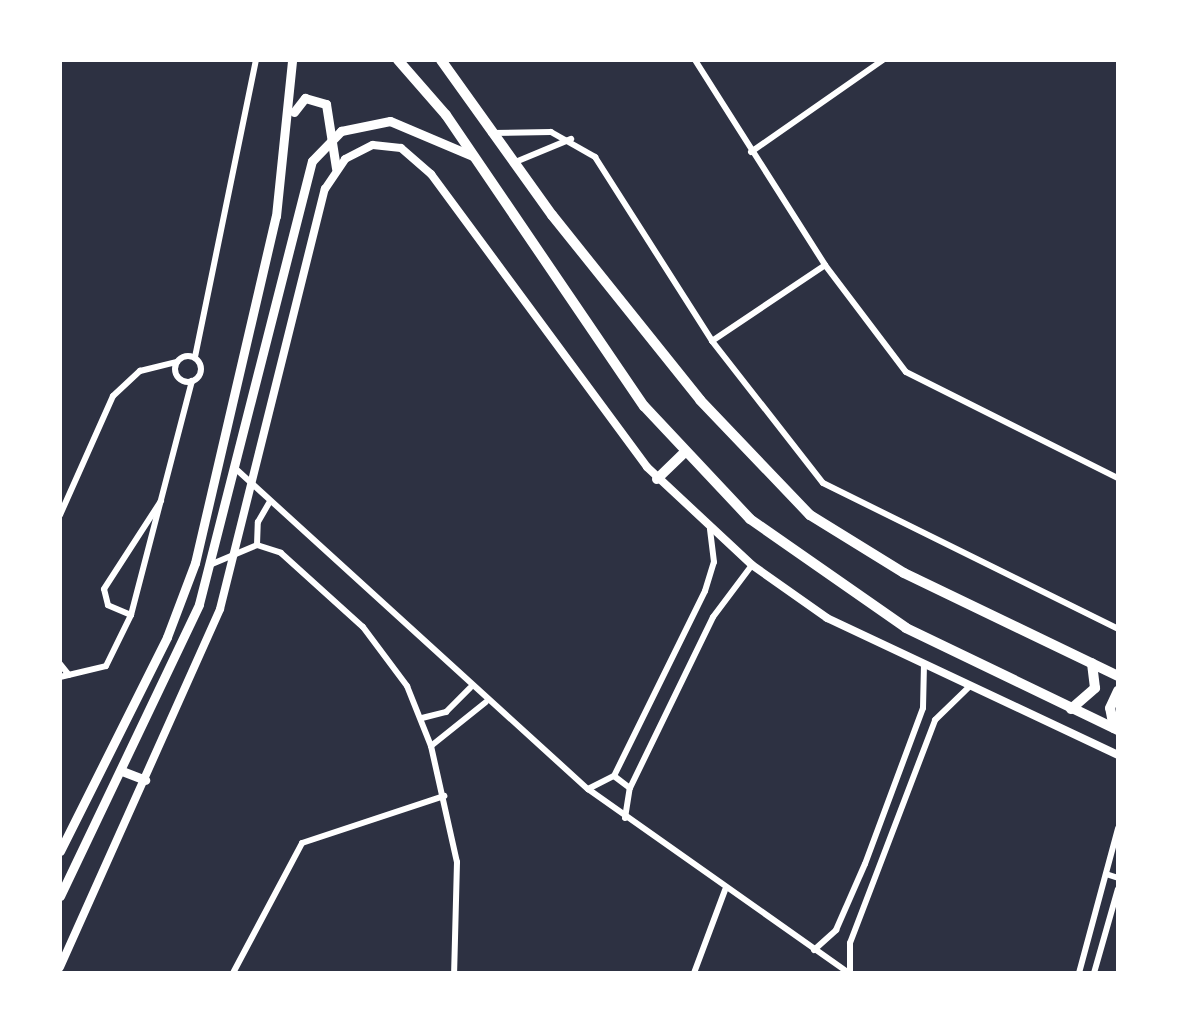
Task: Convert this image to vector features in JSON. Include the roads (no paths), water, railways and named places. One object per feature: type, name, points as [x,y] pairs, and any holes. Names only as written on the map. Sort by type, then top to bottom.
[{"type":"main road","points":[[60,851],[154,666],[195,563],[276,216],[292,115],[292,60]]},
{"type":"main road","points":[[398,60],[474,156],[644,406],[770,537],[853,597],[1116,729]]},
{"type":"main road","points":[[441,60],[513,163],[700,400],[810,515],[904,573],[1118,676]]},
{"type":"main road","points":[[292,115],[305,98],[323,101],[327,142],[336,168]]},
{"type":"main road","points":[[60,896],[122,771],[212,564],[304,181],[327,142],[356,125],[390,121],[474,156]]},
{"type":"main road","points":[[657,479],[685,452]]},
{"type":"main road","points":[[1071,709],[1093,694],[1092,663]]},
{"type":"main road","points":[[1116,729],[1110,708],[1118,691]]},
{"type":"main road","points":[[122,771],[145,780]]},
{"type":"street","points":[[60,677],[106,666],[131,615],[192,381],[202,370],[195,357],[256,60]]},
{"type":"street","points":[[695,60],[825,265],[906,372],[1118,478]]},
{"type":"street","points":[[751,152],[883,60]]},
{"type":"street","points":[[491,133],[543,131],[571,139],[601,165],[712,341],[782,439],[837,494],[1118,629]]},
{"type":"street","points":[[513,163],[571,139]]},
{"type":"street","points":[[60,967],[220,609],[336,168],[383,144],[421,163],[657,479],[752,565],[827,618],[1118,755]]},
{"type":"street","points":[[712,341],[825,265]]},
{"type":"street","points":[[60,515],[113,396],[140,371],[195,357]]},
{"type":"street","points":[[177,362],[178,377],[192,381]]},
{"type":"street","points":[[236,469],[470,688],[588,789],[725,890],[849,973],[852,939],[939,711],[970,686]]},
{"type":"street","points":[[131,615],[108,605],[104,589],[164,494]]},
{"type":"street","points":[[257,545],[258,522],[269,503]]},
{"type":"street","points":[[588,789],[614,776],[696,609],[712,572],[710,529]]},
{"type":"street","points":[[212,564],[234,551],[257,545],[297,564],[363,627],[391,660],[422,718],[444,796],[458,881],[454,973]]},
{"type":"street","points":[[625,818],[630,788],[713,617],[752,565]]},
{"type":"street","points":[[696,609],[713,617]]},
{"type":"street","points":[[60,664],[69,675]]},
{"type":"street","points":[[814,950],[836,930],[895,782],[923,708],[924,665]]},
{"type":"street","points":[[422,718],[446,712],[470,688]]},
{"type":"street","points":[[431,746],[486,702]]},
{"type":"street","points":[[614,776],[630,788]]},
{"type":"street","points":[[895,782],[908,788]]},
{"type":"street","points":[[233,973],[302,843],[444,796]]},
{"type":"street","points":[[1079,973],[1118,828]]},
{"type":"street","points":[[1106,874],[1118,878]]},
{"type":"street","points":[[1094,973],[1118,889]]},
{"type":"street","points":[[694,973],[725,890]]},
{"type":"street","points":[[836,930],[852,939]]}]
